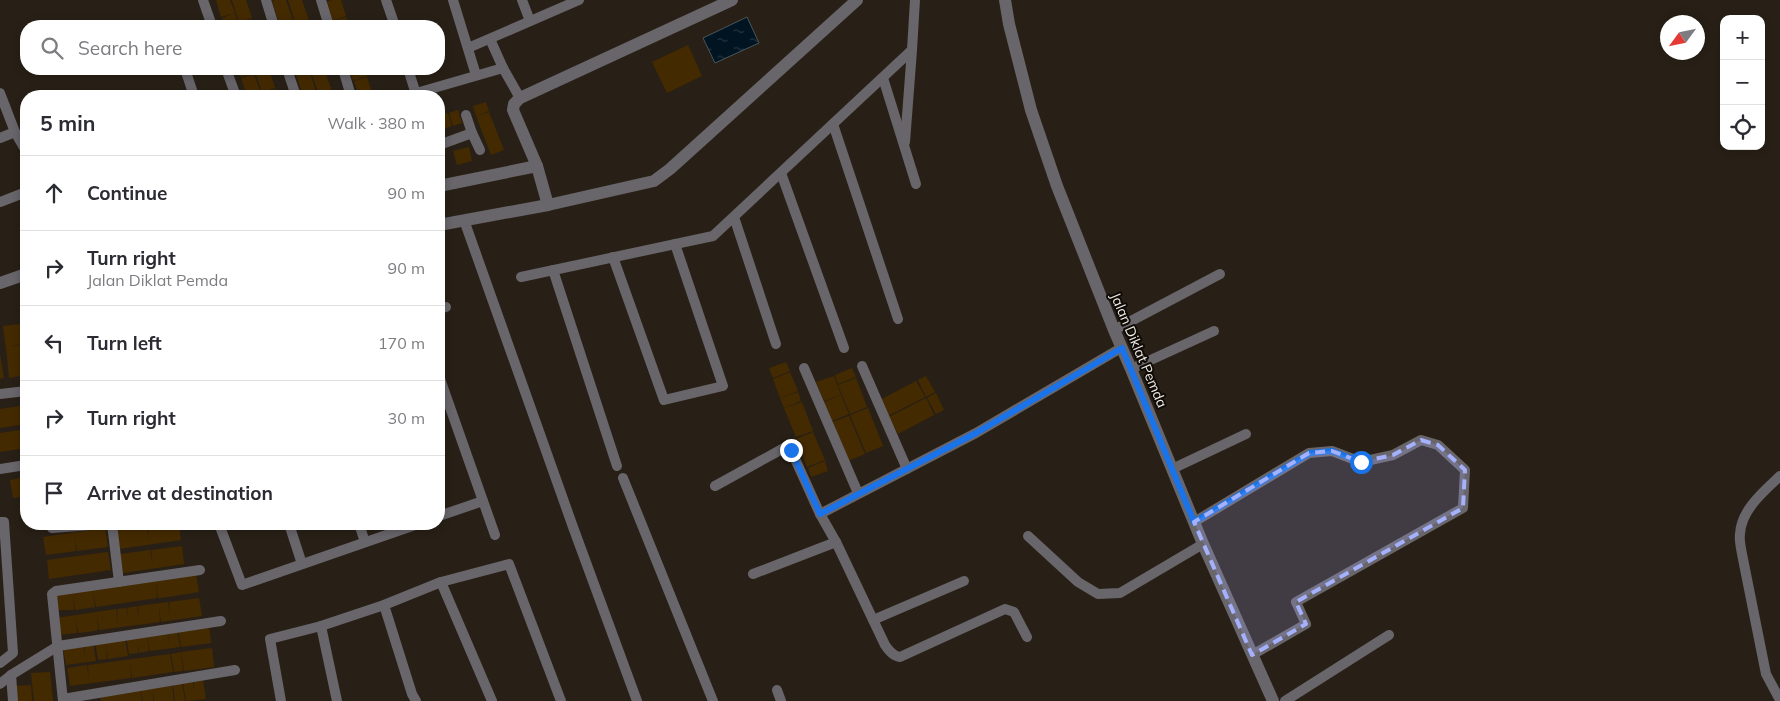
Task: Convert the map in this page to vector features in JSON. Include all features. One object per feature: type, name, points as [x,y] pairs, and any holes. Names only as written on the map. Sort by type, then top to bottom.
[{"type":"street","points":[[203,0],[210,20]]},
{"type":"street","points":[[266,0],[272,20]]},
{"type":"street","points":[[321,0],[327,20]]},
{"type":"street","points":[[386,0],[392,20]]},
{"type":"street","points":[[453,0],[476,75]]},
{"type":"street","points":[[522,0],[530,21]]},
{"type":"street","points":[[468,48],[579,0]]},
{"type":"street","points":[[546,201],[538,169],[513,110],[514,104],[520,98],[732,0]]},
{"type":"street","points":[[445,224],[546,201],[654,181],[670,169],[858,0]]},
{"type":"street","points":[[904,148],[915,0]]},
{"type":"street","name":"Jalan Diklat Pemda","points":[[1005,0],[1009,24],[1037,130],[1057,186],[1114,330],[1203,544],[1273,701]]},
{"type":"street","points":[[490,39],[503,68],[520,98]]},
{"type":"street","points":[[521,277],[713,236],[912,50]]},
{"type":"street","points":[[427,90],[503,68]]},
{"type":"street","points":[[187,75],[192,90]]},
{"type":"street","points":[[228,75],[234,90]]},
{"type":"street","points":[[289,75],[294,90]]},
{"type":"street","points":[[344,75],[349,90]]},
{"type":"street","points":[[409,75],[410,90]]},
{"type":"street","points":[[883,78],[916,184]]},
{"type":"street","points":[[0,93],[20,141]]},
{"type":"street","points":[[466,115],[480,150]]},
{"type":"street","points":[[833,124],[898,319]]},
{"type":"street","points":[[0,138],[15,132]]},
{"type":"street","points":[[445,143],[472,133]]},
{"type":"street","points":[[445,185],[538,169]]},
{"type":"street","points":[[781,173],[844,348]]},
{"type":"street","points":[[0,202],[20,194]]},
{"type":"street","points":[[734,217],[776,344]]},
{"type":"street","points":[[464,220],[570,521],[637,701]]},
{"type":"street","points":[[613,257],[664,400],[723,386],[675,244]]},
{"type":"street","points":[[552,270],[617,466]]},
{"type":"street","points":[[1114,330],[1220,274]]},
{"type":"street","points":[[0,283],[20,276]]},
{"type":"street","points":[[1131,369],[1214,331]]},
{"type":"street","points":[[820,514],[858,493],[908,470],[976,433],[1122,348]]},
{"type":"street","points":[[862,366],[908,470]]},
{"type":"street","points":[[804,368],[858,493]]},
{"type":"street","points":[[0,394],[20,392]]},
{"type":"street","points":[[445,393],[495,535]]},
{"type":"street","points":[[1172,469],[1246,434]]},
{"type":"street","points":[[1194,522],[1310,453],[1332,451],[1361,462],[1393,455],[1421,440],[1438,444],[1465,470],[1463,508],[1296,602],[1306,624],[1252,655]]},
{"type":"street","points":[[715,486],[788,448],[791,450],[820,514],[836,542],[889,651],[900,657],[1006,609],[1014,612],[1027,637]]},
{"type":"street","points":[[0,469],[20,466]]},
{"type":"street","points":[[1780,476],[1750,508],[1742,521],[1740,534],[1742,554],[1766,674],[1780,700]]},
{"type":"street","points":[[623,478],[713,701]]},
{"type":"street","points":[[445,514],[483,501]]},
{"type":"street","points":[[0,522],[4,522],[13,653],[0,663]]},
{"type":"street","points":[[113,530],[119,582]]},
{"type":"street","points":[[221,530],[242,586],[400,530]]},
{"type":"street","points":[[291,530],[302,564]]},
{"type":"street","points":[[360,530],[365,542]]},
{"type":"street","points":[[1028,536],[1078,582],[1098,594],[1120,593],[1203,544]]},
{"type":"street","points":[[752,574],[836,542]]},
{"type":"street","points":[[281,701],[270,639],[321,626],[384,605],[442,582],[509,564],[562,701]]},
{"type":"street","points":[[200,570],[56,591],[52,594],[63,700],[235,670]]},
{"type":"street","points":[[873,620],[964,581]]},
{"type":"street","points":[[442,582],[492,701]]},
{"type":"street","points":[[384,605],[413,699]]},
{"type":"street","points":[[0,684],[58,646],[222,620]]},
{"type":"street","points":[[321,626],[337,701]]},
{"type":"street","points":[[1286,701],[1389,636]]},
{"type":"street","points":[[11,675],[13,701]]},
{"type":"street","points":[[777,690],[781,701]]},
{"type":"highlighted area","points":[[1421,440],[1438,445],[1465,470],[1463,508],[1296,602],[1306,624],[1252,655],[1194,522],[1309,453],[1332,451],[1361,462],[1393,455]]},
{"type":"water","points":[[747,17],[759,43],[715,63],[703,38]]},
{"type":"building","points":[[216,0],[230,0],[235,13],[221,17]]},
{"type":"building","points":[[232,0],[246,0],[252,18],[238,20]]},
{"type":"building","points":[[286,0],[293,20],[278,20],[272,1]]},
{"type":"building","points":[[288,0],[302,0],[309,20],[294,20]]},
{"type":"building","points":[[341,0],[346,16],[333,20],[327,2]]},
{"type":"building","points":[[235,13],[237,20],[222,20],[222,18]]},
{"type":"building","points":[[346,17],[347,20],[336,20]]},
{"type":"building","points":[[688,45],[702,76],[667,93],[652,62]]},
{"type":"building","points":[[254,75],[260,90],[245,90],[241,78]]},
{"type":"building","points":[[256,75],[271,75],[275,88],[261,90]]},
{"type":"building","points":[[296,75],[311,75],[315,90],[301,90]]},
{"type":"building","points":[[312,75],[326,75],[332,90],[317,90]]},
{"type":"building","points":[[351,75],[367,76],[353,81]]},
{"type":"building","points":[[367,77],[371,90],[357,90],[354,81]]},
{"type":"building","points":[[486,102],[489,111],[476,116],[473,106]]},
{"type":"building","points":[[458,110],[462,123],[453,126],[449,113]]},
{"type":"building","points":[[489,112],[504,150],[491,155],[476,116]]},
{"type":"building","points":[[448,113],[452,126],[445,128],[445,114]]},
{"type":"building","points":[[469,147],[472,161],[457,165],[453,151]]},
{"type":"building","points":[[20,324],[20,345],[9,346],[20,345],[20,376],[9,378],[3,326]]},
{"type":"building","points":[[0,354],[4,378],[0,379]]},
{"type":"building","points":[[786,362],[790,371],[773,378],[769,368]]},
{"type":"building","points":[[852,368],[856,377],[838,384],[835,375]]},
{"type":"building","points":[[790,372],[798,391],[780,398],[773,379]]},
{"type":"building","points":[[834,376],[841,395],[824,401],[816,382]]},
{"type":"building","points":[[926,376],[935,392],[926,397],[918,380]]},
{"type":"building","points":[[856,378],[867,407],[850,414],[838,385]]},
{"type":"building","points":[[916,381],[925,397],[888,416],[880,400]]},
{"type":"building","points":[[798,392],[801,401],[784,408],[780,398]]},
{"type":"building","points":[[936,393],[944,410],[936,414],[927,398]]},
{"type":"building","points":[[841,395],[849,414],[832,421],[824,402]]},
{"type":"building","points":[[926,398],[934,415],[898,434],[889,417]]},
{"type":"building","points":[[802,402],[813,431],[796,437],[784,408]]},
{"type":"building","points":[[20,406],[20,425],[0,428],[0,409]]},
{"type":"building","points":[[868,408],[883,446],[866,453],[850,415]]},
{"type":"building","points":[[849,416],[865,454],[848,461],[832,422]]},
{"type":"building","points":[[20,430],[20,449],[0,452],[0,433]]},
{"type":"building","points":[[813,432],[825,460],[807,467],[796,439]]},
{"type":"building","points":[[825,461],[828,471],[811,477],[808,468]]},
{"type":"building","points":[[20,478],[20,497],[13,498],[10,480]]},
{"type":"building","points":[[91,530],[105,530],[108,547],[77,551],[75,536],[76,551],[46,555],[43,537]]},
{"type":"building","points":[[117,530],[148,530],[149,541],[148,530],[180,530],[181,540],[119,549]]},
{"type":"building","points":[[182,546],[184,564],[123,573],[120,554],[150,550],[153,565],[151,550]]},
{"type":"building","points":[[108,552],[111,570],[49,579],[47,560]]},
{"type":"building","points":[[196,574],[199,592],[158,598],[156,583],[157,598],[96,607],[93,592],[95,607],[75,610],[73,594],[74,610],[56,610],[54,595]]},
{"type":"building","points":[[199,598],[202,616],[161,622],[159,607],[160,622],[99,630],[97,615],[98,630],[78,633],[76,618],[77,633],[58,635],[56,618],[116,609],[118,624],[117,609],[126,608],[128,616],[127,608],[137,606],[139,621],[138,606],[168,602],[170,617],[169,602]]},
{"type":"building","points":[[209,624],[211,643],[181,647],[178,629]]},
{"type":"building","points":[[177,629],[180,647],[150,651],[147,636],[149,651],[139,653],[138,644],[138,653],[129,654],[126,636],[167,630],[169,645],[168,630]]},
{"type":"building","points":[[125,638],[128,656],[108,659],[106,644],[107,659],[98,660],[95,642]]},
{"type":"building","points":[[93,642],[96,661],[66,665],[63,647],[83,644],[85,659],[84,644]]},
{"type":"building","points":[[212,648],[214,667],[184,671],[181,652]]},
{"type":"building","points":[[181,652],[183,671],[174,672],[171,654]]},
{"type":"building","points":[[170,654],[173,672],[132,678],[130,663],[131,678],[70,686],[67,668],[87,665],[89,680],[88,665]]},
{"type":"building","points":[[50,672],[53,701],[34,701],[31,673]]},
{"type":"building","points":[[203,680],[206,699],[186,701],[183,683],[193,682],[194,690],[194,682]]},
{"type":"building","points":[[182,683],[185,701],[175,701],[173,685]]},
{"type":"building","points":[[31,685],[32,701],[14,701],[12,686]]},
{"type":"building","points":[[172,685],[174,701],[154,701],[153,691],[153,701],[143,701],[141,689]]},
{"type":"building","points":[[141,689],[142,701],[101,701],[100,695]]},
{"type":"route","points":[[791,450],[820,514],[858,493],[908,470],[976,433],[1122,348],[1194,522],[1310,453],[1332,451],[1361,462]]}]
